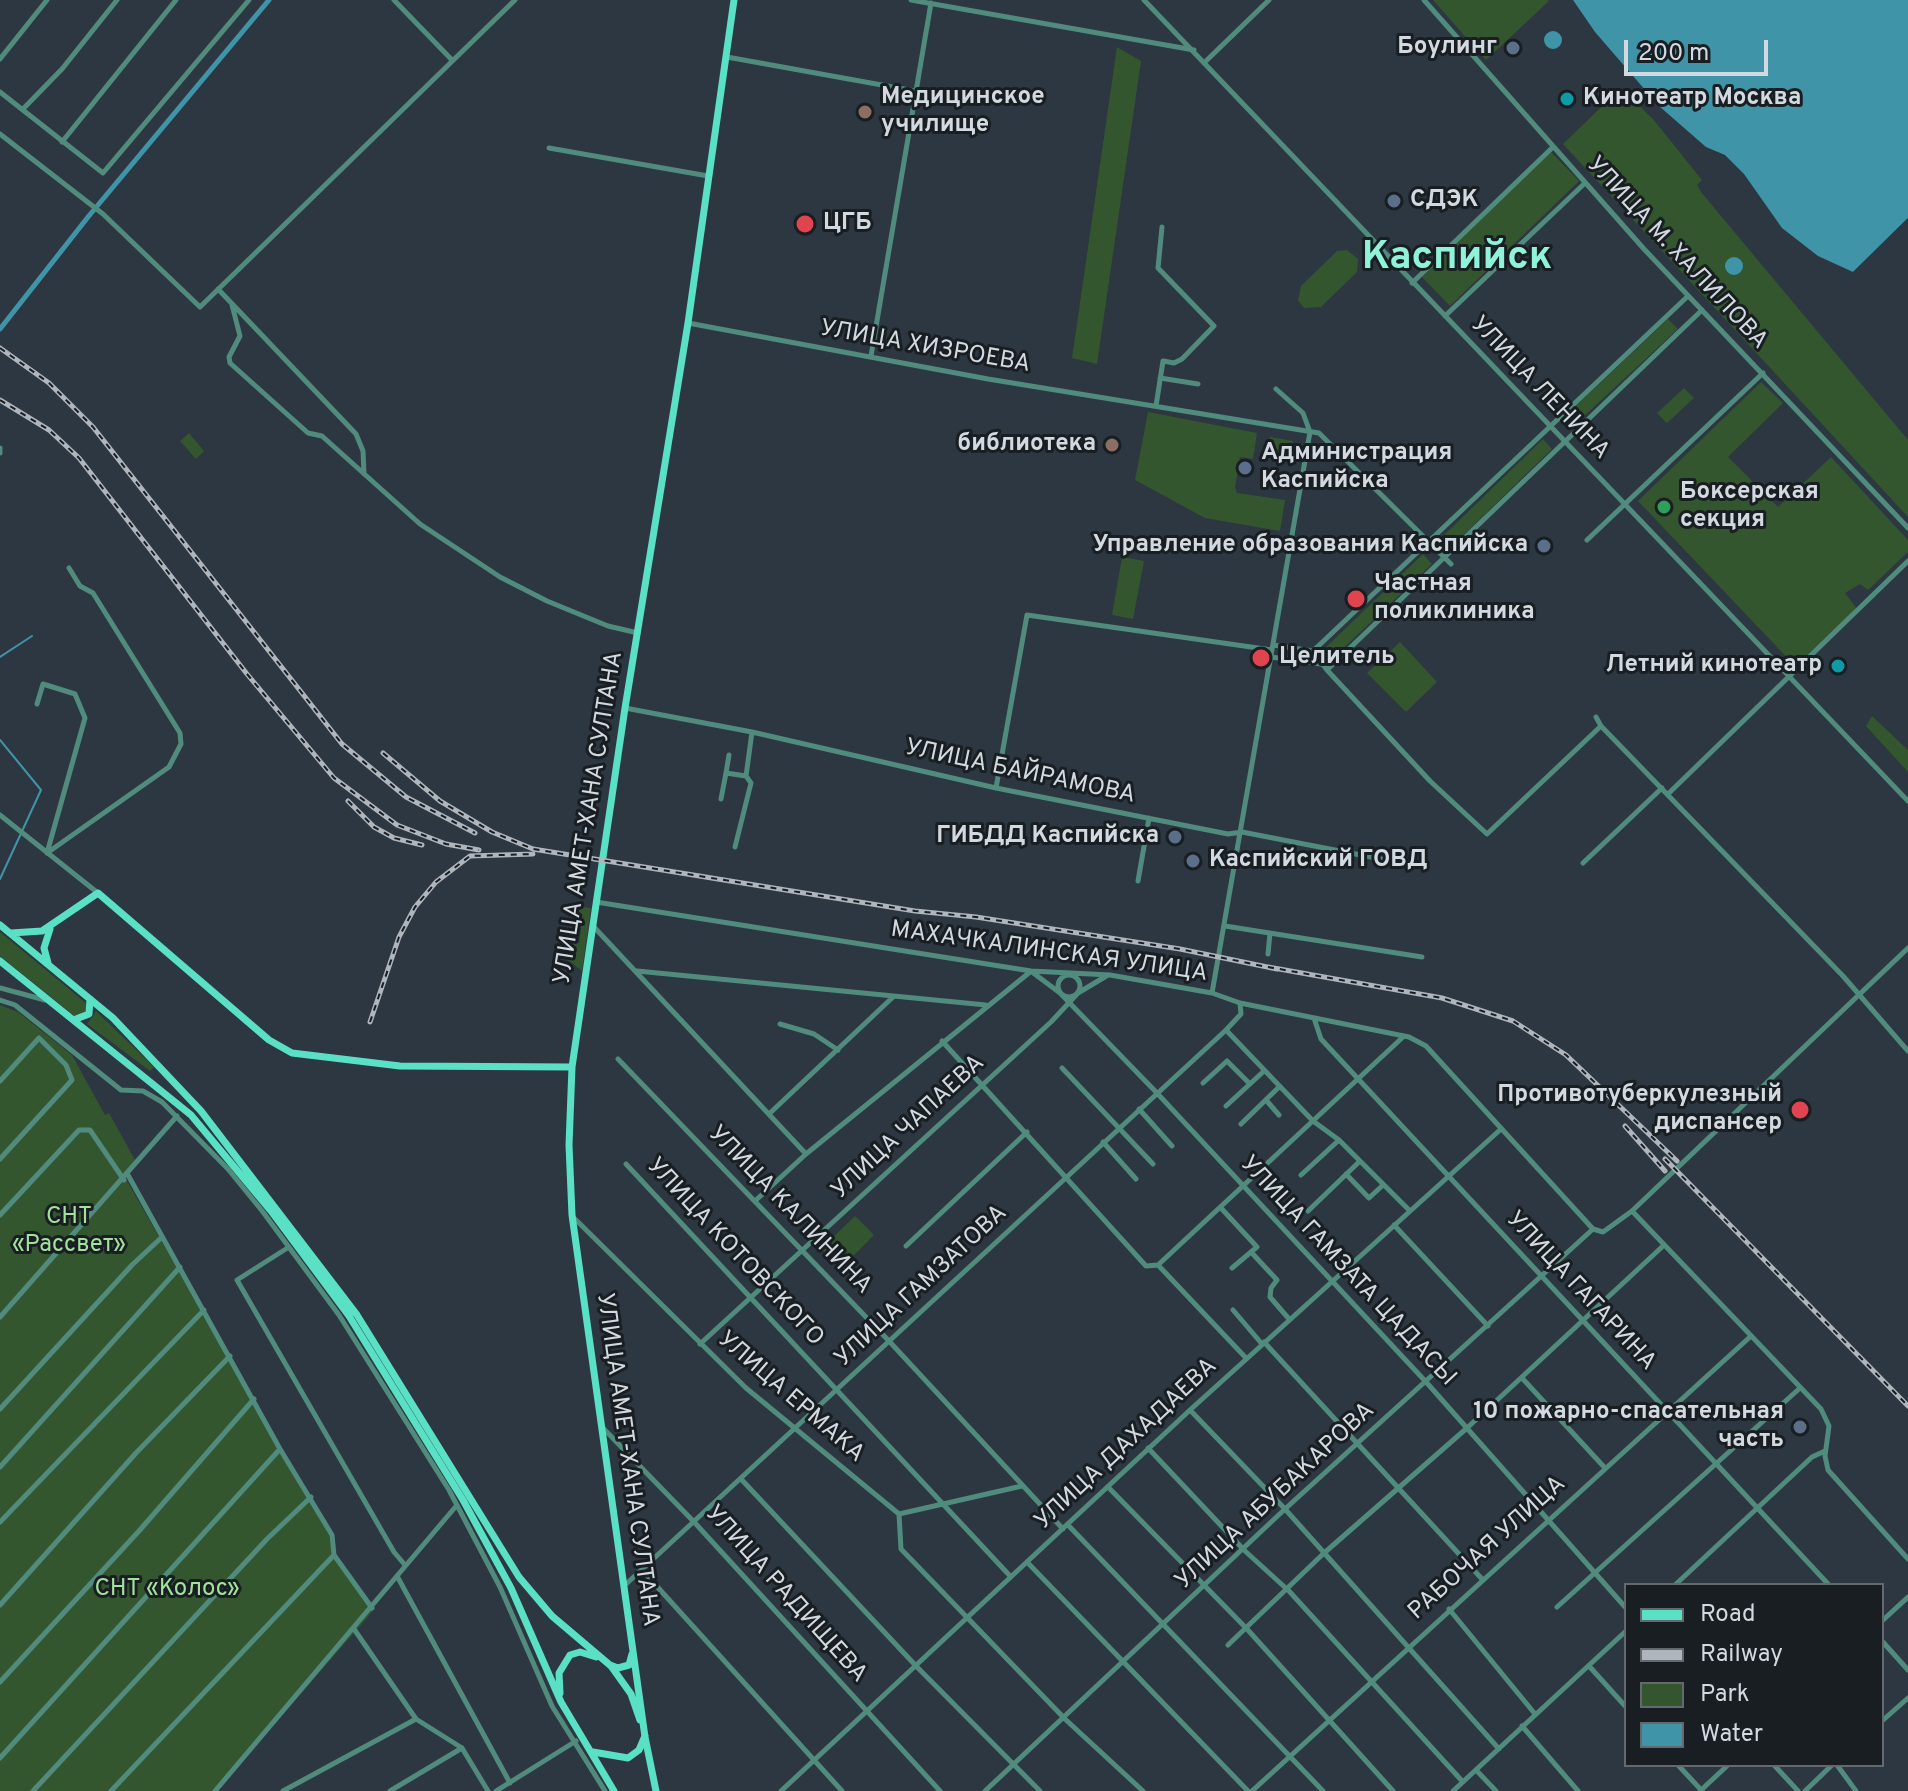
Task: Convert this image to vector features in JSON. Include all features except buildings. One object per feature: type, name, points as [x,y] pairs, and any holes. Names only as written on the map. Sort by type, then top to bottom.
[{"type":"main road","name":"УЛИЦА АМЕТ-ХАНА СУЛТАНА","points":[[645,1737],[572,1215],[569,1145],[572,1067],[625,708],[688,323],[734,0]]},
{"type":"main road","points":[[9,932],[34,934],[51,927],[98,893],[269,1040],[292,1053],[400,1066],[572,1067]]},
{"type":"main road","points":[[0,925],[113,1018],[201,1111],[357,1315],[519,1577],[552,1616],[611,1666],[631,1694],[645,1737],[656,1791]]},
{"type":"main road","points":[[51,927],[44,948],[52,969]]},
{"type":"main road","points":[[0,961],[191,1115],[271,1211],[349,1316],[463,1500],[511,1588],[561,1702],[614,1791]]},
{"type":"main road","points":[[73,1019],[89,1014],[90,999]]},
{"type":"main road","points":[[561,1702],[559,1673],[570,1655],[591,1655],[611,1666],[629,1665],[632,1643]]},
{"type":"main road","points":[[593,1752],[628,1758],[635,1755],[645,1737]]},
{"type":"street","points":[[0,59],[47,0]]},
{"type":"street","points":[[23,109],[62,69],[117,0]]},
{"type":"street","points":[[62,142],[176,0]]},
{"type":"street","points":[[0,92],[103,173],[249,0]]},
{"type":"street","points":[[394,0],[452,60]]},
{"type":"street","points":[[0,134],[103,214],[200,307],[515,0]]},
{"type":"street","points":[[911,0],[1195,50]]},
{"type":"street","name":"УЛИЦА ЛЕНИНА","points":[[1144,0],[1206,61],[1412,283],[1908,801]]},
{"type":"street","points":[[1206,61],[1269,0]]},
{"type":"street","name":"УЛИЦА М. ХАЛИЛОВА","points":[[1424,0],[1688,296],[1908,528]]},
{"type":"street","points":[[871,356],[931,3]]},
{"type":"street","points":[[727,57],[915,91]]},
{"type":"street","points":[[1412,283],[1553,147]]},
{"type":"street","points":[[549,148],[708,176]]},
{"type":"street","points":[[1445,316],[1585,183]]},
{"type":"street","points":[[1156,406],[1163,361],[1174,363],[1182,359],[1214,326],[1158,268],[1162,227]]},
{"type":"street","points":[[218,289],[356,434],[363,451],[364,475]]},
{"type":"street","points":[[996,788],[1027,615],[1272,650],[1313,651],[1688,296]]},
{"type":"street","points":[[232,305],[240,336],[229,357],[230,363],[308,433],[322,436],[420,524],[500,577],[608,626],[639,633]]},
{"type":"street","points":[[1325,667],[1702,310]]},
{"type":"street","name":"УЛИЦА ХИЗРОЕВА","points":[[688,323],[1319,433],[1451,564]]},
{"type":"street","points":[[1587,540],[1763,373]]},
{"type":"street","points":[[1160,378],[1198,384]]},
{"type":"street","points":[[1212,993],[1310,432],[1303,413],[1276,389]]},
{"type":"street","points":[[1669,793],[1791,678],[1908,561]]},
{"type":"street","points":[[47,853],[169,767],[181,744],[180,733],[93,593],[80,586],[69,568]]},
{"type":"street","points":[[1272,650],[1325,667]]},
{"type":"street","points":[[1313,651],[1430,781],[1487,834],[1601,726]]},
{"type":"street","points":[[37,704],[43,684],[75,694],[85,718],[47,853]]},
{"type":"street","name":"УЛИЦА БАЙРАМОВА","points":[[625,708],[752,732],[996,788],[1236,836],[1242,832],[1407,864]]},
{"type":"street","points":[[1596,717],[1601,726],[1669,793],[1908,1051]]},
{"type":"street","points":[[735,847],[751,783],[746,776],[752,732]]},
{"type":"street","points":[[721,799],[729,755]]},
{"type":"street","points":[[726,773],[746,776]]},
{"type":"street","points":[[1583,863],[1662,788]]},
{"type":"street","points":[[0,815],[98,893]]},
{"type":"street","points":[[1138,881],[1149,818]]},
{"type":"street","name":"МАХАЧКАЛИНСКАЯ УЛИЦА","points":[[596,902],[1031,971],[1110,975],[1212,993],[1240,1003],[1403,1036],[1426,1046],[1593,1229]]},
{"type":"street","points":[[1225,926],[1422,957]]},
{"type":"street","points":[[594,927],[806,1154]]},
{"type":"street","points":[[1268,954],[1270,933]]},
{"type":"street","points":[[1593,1229],[1603,1232],[1632,1211],[1908,948]]},
{"type":"street","points":[[637,971],[987,1005]]},
{"type":"street","points":[[755,1201],[806,1154],[1031,971]]},
{"type":"street","name":"УЛИЦА ГАМЗАТА ЦАДАСЫ","points":[[1031,971],[1060,993],[1156,1092],[1427,1383],[1624,1606]]},
{"type":"street","points":[[1069,975],[1078,980],[1078,993],[1069,997],[1060,993],[1060,980],[1069,975]]},
{"type":"street","name":"УЛИЦА ЧАПАЕВА","points":[[700,1344],[984,1084],[1078,993],[1110,975]]},
{"type":"street","points":[[0,988],[52,1002]]},
{"type":"street","points":[[769,1114],[893,997]]},
{"type":"street","points":[[0,1000],[15,1005],[121,1090],[149,1093],[177,1116],[228,1169],[289,1247],[339,1315],[457,1505],[500,1587],[552,1706],[605,1791]]},
{"type":"street","name":"УЛИЦА ГАМЗАТОВА","points":[[625,1585],[1226,1030],[1241,1014],[1240,1003]]},
{"type":"street","name":"УЛИЦА ГАГАРИНА","points":[[1314,1018],[1318,1035],[1827,1583]]},
{"type":"street","points":[[780,1024],[814,1034],[838,1050]]},
{"type":"street","points":[[46,1045],[47,1029]]},
{"type":"street","points":[[1226,1030],[1313,1121],[1339,1140],[1410,1211]]},
{"type":"street","points":[[942,1041],[1146,1266],[1158,1265],[1403,1036]]},
{"type":"street","points":[[0,1081],[39,1038],[66,1065],[72,1080],[0,1159]]},
{"type":"street","name":"УЛИЦА КАЛИНИНА","points":[[618,1059],[889,1341],[1022,1486],[1164,1625],[1323,1791]]},
{"type":"street","points":[[1203,1083],[1227,1061],[1249,1083]]},
{"type":"street","points":[[1062,1068],[1153,1164]]},
{"type":"street","points":[[1226,1106],[1264,1071]]},
{"type":"street","points":[[1241,1124],[1279,1087]]},
{"type":"street","points":[[1266,1100],[1279,1115]]},
{"type":"street","points":[[1139,1109],[1172,1146]]},
{"type":"street","points":[[0,1317],[126,1178],[177,1116]]},
{"type":"street","name":"УЛИЦА ДАХАДАЕВА","points":[[781,1791],[1148,1448],[1501,1129]]},
{"type":"street","points":[[0,1215],[79,1130],[90,1130],[126,1178],[180,1267],[280,1449],[332,1535],[334,1555],[372,1608]]},
{"type":"street","points":[[906,1246],[1027,1132]]},
{"type":"street","points":[[1301,1175],[1339,1140]]},
{"type":"street","points":[[1103,1142],[1136,1179]]},
{"type":"street","points":[[1308,1211],[1360,1161]]},
{"type":"street","name":"УЛИЦА КОТОВСКОГО","points":[[626,1164],[1011,1577]]},
{"type":"street","points":[[1346,1174],[1369,1198],[1383,1185]]},
{"type":"street","points":[[1221,1208],[1257,1247],[1232,1268]]},
{"type":"street","points":[[1632,1211],[1821,1409],[1829,1426],[1825,1451],[1828,1470],[1908,1559]]},
{"type":"street","name":"УЛИЦА ЕРМАКА","points":[[572,1215],[700,1344],[795,1429],[899,1514]]},
{"type":"street","points":[[1394,1225],[1488,1326]]},
{"type":"street","name":"УЛИЦА АБУБАКАРОВА","points":[[985,1791],[1245,1551],[1285,1509],[1593,1229]]},
{"type":"street","points":[[0,1409],[132,1265],[162,1237]]},
{"type":"street","points":[[1228,1645],[1289,1591],[1323,1554],[1467,1428],[1663,1246]]},
{"type":"street","points":[[289,1247],[237,1280],[394,1552],[405,1565]]},
{"type":"street","points":[[1251,1252],[1277,1280],[1271,1288],[1270,1297],[1289,1319]]},
{"type":"street","points":[[1158,1265],[1246,1358]]},
{"type":"street","points":[[0,1467],[180,1267]]},
{"type":"street","points":[[0,1522],[204,1310]]},
{"type":"street","points":[[1233,1310],[1482,1579]]},
{"type":"street","name":"РАБОЧАЯ УЛИЦА","points":[[1250,1791],[1751,1336]]},
{"type":"street","points":[[0,1605],[136,1453],[230,1356]]},
{"type":"street","points":[[1522,1378],[1605,1468]]},
{"type":"street","points":[[1557,1607],[1714,1462],[1800,1388]]},
{"type":"street","points":[[0,1682],[139,1531],[254,1399]]},
{"type":"street","points":[[1190,1410],[1285,1509],[1499,1749]]},
{"type":"street","name":"УЛИЦА РАДИЩЕВА","points":[[601,1426],[695,1523],[940,1791]]},
{"type":"street","points":[[1148,1448],[1245,1551],[1289,1591],[1368,1682],[1463,1782]]},
{"type":"street","points":[[0,1758],[280,1449]]},
{"type":"street","points":[[1677,1583],[1812,1457],[1825,1451]]},
{"type":"street","points":[[741,1479],[917,1667],[1040,1791]]},
{"type":"street","points":[[1022,1486],[899,1514],[900,1546],[1065,1719],[1143,1791]]},
{"type":"street","points":[[1108,1487],[1247,1629],[1393,1791]]},
{"type":"street","points":[[33,1791],[267,1539],[311,1497]]},
{"type":"street","points":[[215,1791],[457,1505]]},
{"type":"street","points":[[111,1791],[334,1555]]},
{"type":"street","points":[[1027,1562],[1123,1665],[1250,1791]]},
{"type":"street","points":[[643,1571],[842,1791]]},
{"type":"street","points":[[397,1576],[510,1783]]},
{"type":"street","points":[[1884,1619],[1908,1597]]},
{"type":"street","points":[[1449,1609],[1535,1714]]},
{"type":"street","points":[[354,1629],[416,1719],[462,1748],[488,1791]]},
{"type":"street","points":[[1453,1791],[1624,1633]]},
{"type":"street","points":[[1884,1643],[1908,1670]]},
{"type":"street","points":[[1589,1666],[1624,1705]]},
{"type":"street","points":[[1884,1719],[1908,1698]]},
{"type":"street","points":[[283,1791],[416,1719]]},
{"type":"street","points":[[1522,1726],[1578,1791]]},
{"type":"street","points":[[496,1791],[576,1741]]},
{"type":"street","points":[[390,1791],[462,1748]]},
{"type":"street","points":[[1680,1767],[1701,1791],[1726,1767]]},
{"type":"street","points":[[1776,1767],[1798,1791]]},
{"type":"street","points":[[1805,1791],[1833,1767]]},
{"type":"street","points":[[1837,1767],[1856,1791]]},
{"type":"street","points":[[1476,1770],[1496,1791]]},
{"type":"green space","points":[[1433,0],[1547,0],[1549,1],[1486,60]]},
{"type":"green space","points":[[1117,47],[1141,61],[1097,364],[1072,358]]},
{"type":"green space","points":[[1621,88],[1653,119],[1702,180],[1697,185],[1701,192],[1908,440],[1908,517],[1563,144]]},
{"type":"green space","points":[[1551,152],[1579,181],[1450,306],[1422,277]]},
{"type":"green space","points":[[1347,250],[1358,259],[1357,272],[1321,307],[1304,308],[1298,300],[1301,286],[1337,251]]},
{"type":"green space","points":[[1668,319],[1678,329],[1569,430],[1561,420]]},
{"type":"green space","points":[[1761,382],[1783,403],[1728,457],[1778,507],[1831,457],[1908,540],[1908,552],[1868,590],[1860,584],[1845,593],[1857,609],[1797,668],[1638,501]]},
{"type":"green space","points":[[1684,388],[1694,398],[1667,423],[1657,413]]},
{"type":"green space","points":[[1148,412],[1257,433],[1253,459],[1240,457],[1235,487],[1237,493],[1285,500],[1280,531],[1205,518],[1135,480]]},
{"type":"green space","points":[[189,433],[204,451],[196,459],[180,441]]},
{"type":"green space","points":[[1270,437],[1293,441],[1291,454],[1268,451]]},
{"type":"green space","points":[[1543,439],[1552,449],[1447,551],[1438,541]]},
{"type":"green space","points":[[1423,554],[1432,564],[1330,661],[1321,652]]},
{"type":"green space","points":[[1122,557],[1144,561],[1133,619],[1112,615]]},
{"type":"green space","points":[[1400,642],[1437,682],[1406,712],[1367,673]]},
{"type":"green space","points":[[1872,716],[1908,750],[1908,772],[1866,726]]},
{"type":"green space","points":[[585,907],[591,908],[582,971],[567,959],[566,942],[579,943],[581,928],[569,926],[576,912]]},
{"type":"green space","points":[[0,932],[86,1003],[87,1013],[76,1017],[0,956]]},
{"type":"green space","name":"СНТ «Колос»","points":[[0,1005],[18,1012],[72,1055],[105,1115],[109,1113],[135,1160],[123,1174],[329,1534],[332,1553],[373,1611],[216,1791],[0,1791]]},
{"type":"green space","points":[[96,1011],[154,1067],[150,1071],[87,1024]]},
{"type":"green space","points":[[855,1216],[874,1235],[841,1268],[821,1249]]},
{"type":"water","points":[[1573,0],[1908,0],[1908,218],[1853,272],[1818,256],[1782,228],[1744,174],[1725,155],[1706,147],[1659,106],[1595,32]]},
{"type":"water","points":[[1553,31],[1562,40],[1553,49],[1544,40]]},
{"type":"water","points":[[1734,257],[1743,266],[1734,275],[1725,266]]},
{"type":"pier","points":[[1908,218],[1908,223],[1856,275],[1850,275]]},
{"type":"waterway","points":[[0,329],[88,217],[269,0]]},
{"type":"waterway","points":[[0,657],[32,636]]},
{"type":"waterway","points":[[0,740],[41,790],[0,879]]},
{"type":"railway","points":[[0,348],[49,383],[93,427],[342,744],[406,797],[475,833]]},
{"type":"railway","points":[[0,400],[49,430],[79,458],[247,674],[334,778],[397,825],[446,844],[479,850]]},
{"type":"railway","points":[[383,753],[440,801],[492,832],[533,849],[915,911],[976,917],[1180,949],[1277,969]]},
{"type":"railway","points":[[348,801],[374,827],[394,838],[422,845]]},
{"type":"railway","points":[[370,1022],[399,937],[415,907],[436,882],[470,856],[533,854]]},
{"type":"railway","points":[[1268,967],[1442,998],[1513,1021],[1566,1055],[1677,1161]]},
{"type":"railway","points":[[1625,1126],[1665,1171]]},
{"type":"railway","points":[[1665,1159],[1908,1406]]},
{"type":"place","name":"Боулинг","points":[[1513,48]]},
{"type":"place","name":"Кинотеатр Москва","points":[[1567,99]]},
{"type":"place","name":"Медицинское училище","points":[[865,112]]},
{"type":"place","name":"СДЭК","points":[[1394,201]]},
{"type":"place","name":"ЦГБ","points":[[805,224]]},
{"type":"place","name":"библиотека","points":[[1112,445]]},
{"type":"place","name":"Администрация Каспийска","points":[[1245,468]]},
{"type":"place","name":"Боксерская секция","points":[[1664,507]]},
{"type":"place","name":"Управление образования Каспийска","points":[[1544,546]]},
{"type":"place","name":"Частная поликлиника","points":[[1356,599]]},
{"type":"place","name":"Целитель","points":[[1261,658]]},
{"type":"place","name":"Летний кинотеатр","points":[[1838,666]]},
{"type":"place","name":"ГИБДД Каспийска","points":[[1175,837]]},
{"type":"place","name":"Каспийский ГОВД","points":[[1193,861]]},
{"type":"place","name":"Противотуберкулезный диспансер","points":[[1800,1110]]},
{"type":"place","name":"10 пожарно-спасательная часть","points":[[1800,1427]]},
{"type":"district","name":"Каспийск","points":[[1457,260]]},
{"type":"park label","name":"СНТ «Рассвет»","points":[[69,1232]]}]
